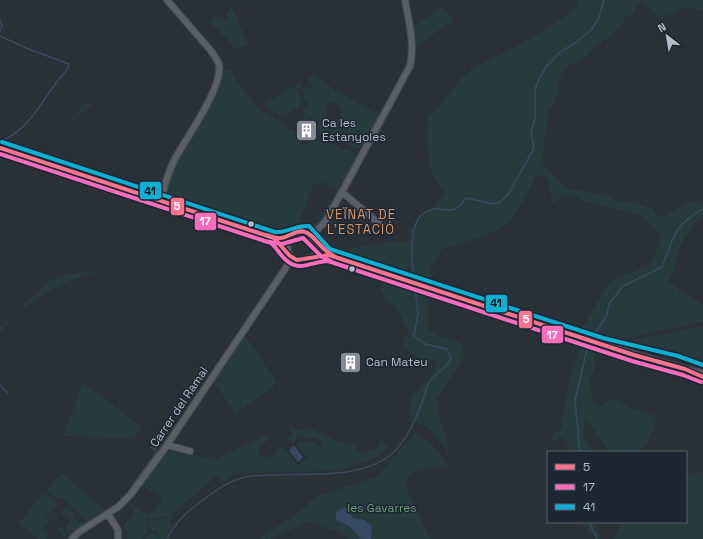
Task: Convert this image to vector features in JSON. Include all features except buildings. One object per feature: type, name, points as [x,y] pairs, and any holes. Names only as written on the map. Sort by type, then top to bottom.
[{"type":"main road","points":[[0,148],[274,238],[280,238],[297,232],[305,232],[327,254]]},
{"type":"main road","points":[[286,250],[287,241],[291,235]]},
{"type":"main road","points":[[274,238],[291,257],[300,261],[327,254],[610,347],[702,374]]},
{"type":"main road","points":[[310,258],[315,252],[314,240]]},
{"type":"street","points":[[161,201],[171,168],[200,118],[211,95],[219,71],[217,60],[212,52],[167,0]]},
{"type":"street","points":[[314,240],[315,232],[322,226],[342,192],[407,74],[412,55],[410,26],[405,0]]},
{"type":"street","points":[[342,192],[381,225]]},
{"type":"street","points":[[305,232],[312,231],[322,226]]},
{"type":"street","points":[[285,269],[288,260],[286,250]]},
{"type":"street","name":"Carrer del Ramal","points":[[72,539],[82,530],[118,507],[131,494],[167,445],[285,269],[290,264],[300,261]]},
{"type":"street","points":[[167,445],[190,451]]},
{"type":"street","points":[[108,514],[118,530],[118,539]]},
{"type":"green space","points":[[578,0],[703,0],[703,12],[696,9],[685,8],[666,16],[655,14],[641,1],[636,5],[634,13],[626,17],[622,24],[610,37],[593,47],[588,55],[570,65],[562,73],[558,85],[559,90],[553,105],[549,110],[542,158],[543,164],[566,188],[606,195],[617,201],[634,202],[651,209],[658,216],[664,216],[689,203],[703,200],[703,217],[694,223],[685,237],[677,253],[676,263],[668,282],[703,305],[703,322],[610,341],[580,333],[607,285],[614,280],[647,266],[653,261],[661,239],[661,234],[640,215],[586,202],[577,197],[565,196],[553,204],[548,179],[542,175],[535,177],[527,194],[512,218],[502,227],[486,235],[443,248],[431,266],[428,283],[335,251],[383,243],[409,243],[408,229],[427,213],[445,194],[431,172],[427,139],[428,115],[441,105],[456,83],[467,73],[479,65],[513,49],[569,14],[576,7]]},
{"type":"green space","points":[[230,3],[248,44],[234,49],[232,44],[209,21],[215,16],[218,19],[221,18],[223,21],[228,17],[225,14],[231,9],[228,4]]},
{"type":"green space","points":[[443,6],[453,20],[417,46],[413,26]]},
{"type":"green space","points":[[223,68],[231,71],[239,85],[261,111],[283,123],[289,131],[294,130],[302,141],[302,145],[305,145],[312,139],[316,139],[339,146],[340,150],[349,150],[360,154],[331,209],[319,226],[308,229],[310,226],[319,221],[337,189],[326,185],[326,183],[318,183],[313,186],[299,222],[300,228],[281,236],[173,200],[166,195],[169,178],[173,168],[221,76]]},
{"type":"green space","points":[[314,74],[336,91],[381,116],[363,149],[351,146],[344,140],[341,143],[323,137],[316,126],[328,116],[332,122],[342,117],[341,108],[339,109],[338,105],[336,106],[333,101],[324,105],[327,114],[314,125],[314,121],[311,116],[302,125],[303,127],[299,129],[297,127],[305,117],[303,112],[308,105],[302,97],[305,95],[302,90],[307,87],[308,90],[313,88],[308,78]]},
{"type":"green space","points":[[300,83],[301,88],[296,90],[303,101],[300,103],[300,107],[282,116],[262,104],[275,98]]},
{"type":"green space","points":[[87,101],[92,107],[86,109],[71,121]]},
{"type":"green space","points":[[101,270],[87,274],[59,286],[33,301],[21,310],[0,333],[0,328],[50,280],[65,275]]},
{"type":"green space","points":[[381,279],[427,291],[428,329],[440,336],[462,343],[464,356],[437,400],[438,413],[446,437],[449,460],[444,446],[435,434],[424,426],[409,422],[410,398],[437,367],[434,360],[423,360],[402,346],[405,337],[410,331],[406,327],[397,307],[387,301],[381,291]]},
{"type":"green space","points":[[703,326],[703,366],[618,345],[618,343]]},
{"type":"green space","points":[[245,335],[277,383],[236,414],[214,382]]},
{"type":"green space","points":[[584,344],[598,347],[594,358],[594,370],[590,379],[592,402],[600,406],[612,398],[629,407],[658,417],[646,445],[640,451],[608,451],[585,417],[583,433],[592,451],[571,451],[564,437],[550,442],[553,433],[562,429],[569,386],[581,345]]},
{"type":"green space","points":[[83,382],[141,427],[133,438],[64,436]]},
{"type":"green space","points":[[292,426],[296,431],[306,428],[311,429],[337,441],[356,445],[358,450],[355,453],[363,453],[371,449],[373,451],[380,447],[378,444],[381,440],[388,446],[376,457],[349,466],[347,469],[307,472],[241,472],[236,473],[225,480],[222,480],[219,474],[172,514],[170,520],[171,532],[169,539],[146,539],[149,534],[155,533],[160,538],[157,531],[152,531],[148,522],[167,518],[166,516],[146,520],[148,532],[142,539],[128,539],[126,532],[129,532],[123,526],[127,522],[129,523],[127,521],[135,512],[127,505],[134,504],[134,507],[142,511],[143,514],[144,512],[150,514],[152,512],[154,514],[156,511],[154,509],[162,500],[160,499],[162,497],[154,490],[152,492],[143,485],[169,449],[220,461],[222,456],[267,435],[270,438],[257,450],[260,457],[267,456],[272,458],[276,450],[283,446],[298,465],[307,458],[296,444],[299,442],[315,443],[321,448],[324,443],[315,438],[298,436],[293,443],[288,439],[293,434],[290,428]]},
{"type":"green space","name":"les Gavarres","points":[[415,433],[437,449],[449,469],[420,469],[410,474],[407,479],[407,489],[430,539],[350,539],[339,532],[308,522],[270,539],[258,539],[297,514],[315,497],[376,477]]},
{"type":"green space","points":[[703,470],[703,539],[614,539],[621,523],[687,523],[687,477]]},
{"type":"green space","points":[[62,473],[105,511],[88,522],[62,498],[58,499],[47,490]]},
{"type":"green space","points":[[47,490],[45,493],[57,503],[57,506],[46,516],[48,520],[55,513],[56,514],[42,528],[48,532],[45,537],[47,539],[39,539],[18,523]]},
{"type":"green space","points":[[64,508],[68,508],[75,515],[73,518],[79,523],[82,521],[85,523],[66,537],[58,530],[60,527],[64,530],[71,519],[60,513]]},
{"type":"green space","points":[[580,523],[594,525],[598,530],[601,539],[597,539]]},
{"type":"water","points":[[294,446],[303,457],[298,462],[289,450]]},
{"type":"water","points":[[346,508],[353,518],[364,520],[372,526],[371,539],[361,539],[349,526],[336,520],[336,513],[341,509]]},
{"type":"waterway","points":[[413,274],[413,236],[415,226],[419,218],[425,212],[434,209],[453,210],[466,198],[494,204],[500,202],[509,193],[534,148],[531,132],[535,119],[535,89],[540,77],[546,67],[559,53],[575,43],[592,29],[599,17],[604,0]]},
{"type":"waterway","points":[[0,21],[2,26],[0,31]]},
{"type":"waterway","points":[[0,36],[26,48],[69,64],[67,70],[27,122],[11,136],[1,141]]},
{"type":"waterway","points":[[595,334],[607,315],[609,304],[623,286],[662,267],[672,240],[680,227],[693,215],[703,209]]},
{"type":"waterway","points":[[167,539],[180,519],[189,511],[215,491],[233,481],[246,477],[263,475],[340,473],[358,470],[375,464],[389,456],[401,444],[411,429],[430,381],[446,366],[451,358],[447,349],[425,344],[414,336],[418,314],[415,289]]},
{"type":"waterway","points":[[580,451],[575,400],[587,349]]},
{"type":"waterway","points":[[0,385],[8,393]]},
{"type":"waterway","points":[[129,491],[156,453],[156,450],[151,447]]},
{"type":"waterway","points":[[122,499],[127,494]]},
{"type":"waterway","points":[[86,524],[118,503]]},
{"type":"waterway","points":[[589,523],[597,539]]},
{"type":"waterway","points":[[76,530],[82,525]]},
{"type":"waterway","points":[[68,538],[74,532]]},
{"type":"transit line","name":"41","points":[[2,142],[275,232],[309,226],[330,249],[603,338],[678,356],[703,365]]},
{"type":"transit line","name":"5","points":[[0,148],[274,238],[290,256],[297,260],[329,255],[634,355],[685,369],[703,377]]},
{"type":"transit line","name":"17","points":[[0,154],[271,243],[286,260],[296,266],[328,261],[632,361],[683,375],[701,382]]},
{"type":"transit line","name":"5","points":[[266,235],[279,238],[302,231],[312,236],[326,251],[336,257]]},
{"type":"transit line","name":"17","points":[[264,241],[282,244],[303,238],[321,256],[334,263]]},
{"type":"place","name":"Ca les Estanyoles","points":[[307,130]]},
{"type":"place","name":"Can Mateu","points":[[351,362]]},
{"type":"district","name":"VEÏNAT DE L'ESTACIÓ","points":[[361,222]]}]
